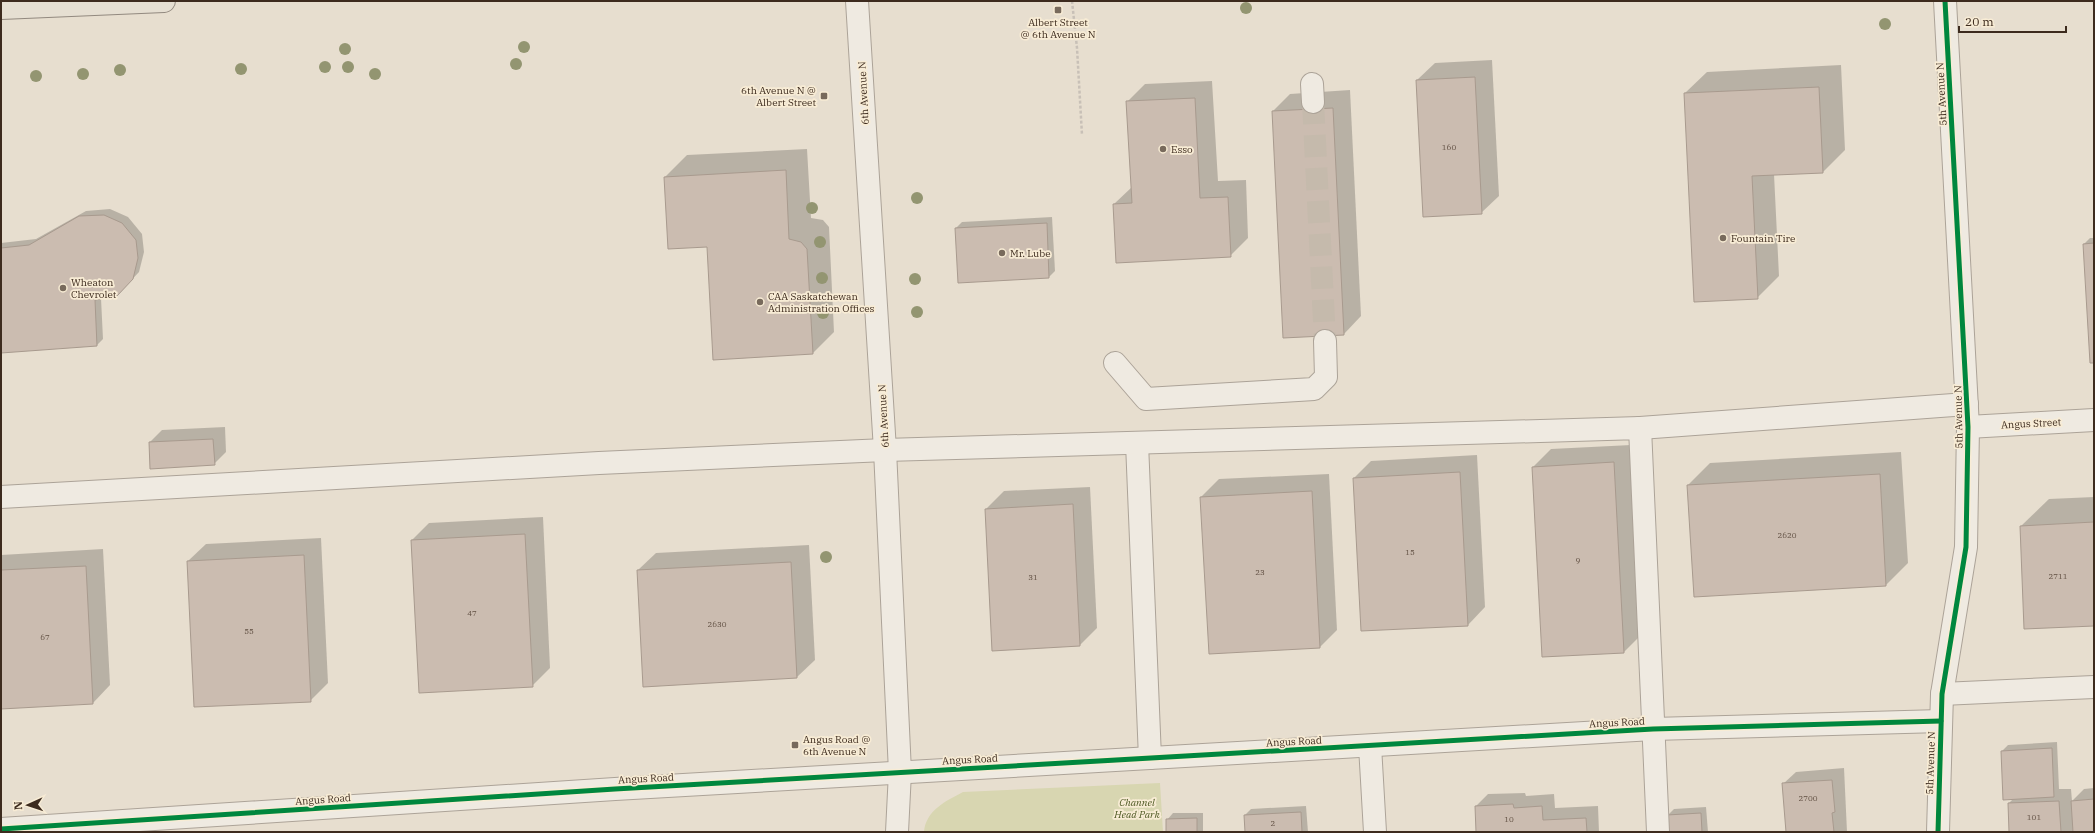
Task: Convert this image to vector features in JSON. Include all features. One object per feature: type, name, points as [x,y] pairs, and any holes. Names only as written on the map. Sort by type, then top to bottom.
[{"type":"main road","points":[[1,8],[164,1]]},
{"type":"street","name":"6th Avenue N","points":[[857,1],[886,450],[900,772],[897,832]]},
{"type":"street","name":"5th Avenue N","points":[[1938,832],[1942,694],[1966,547],[1968,427],[1945,1]]},
{"type":"street","points":[[1115,364],[1146,399],[1314,389],[1326,377],[1325,341]]},
{"type":"street","points":[[1,497],[599,463],[886,450],[1640,428],[1967,404]]},
{"type":"street","name":"Angus Street","points":[[1968,427],[2094,420]]},
{"type":"street","points":[[1640,428],[1658,832]]},
{"type":"street","points":[[1137,443],[1150,758]]},
{"type":"street","points":[[1942,694],[2094,687]]},
{"type":"street","name":"Angus Road","points":[[1,829],[82,828],[900,772],[1653,729],[1941,721]]},
{"type":"street","points":[[1370,746],[1375,832]]},
{"type":"path","points":[[1072,1],[1078,48],[1082,135]]},
{"type":"green space","name":"Channel Head Park","points":[[1160,783],[1163,832],[924,832],[926,824],[933,812],[944,803],[963,792]]},
{"type":"building","points":[[1475,77],[1482,214],[1423,217],[1416,80]]},
{"type":"building","name":"Fountain Tire","points":[[1819,87],[1823,173],[1752,176],[1758,299],[1694,302],[1684,93]]},
{"type":"building","name":"Esso","points":[[1195,98],[1200,198],[1228,197],[1231,257],[1116,263],[1113,204],[1132,203],[1126,101]]},
{"type":"building","points":[[1333,108],[1344,335],[1283,338],[1272,111]]},
{"type":"building","name":"CAA Saskatchewan Administration Offices","points":[[786,170],[789,239],[801,242],[807,249],[813,354],[713,360],[707,247],[668,249],[664,177]]},
{"type":"building","name":"Wheaton Chevrolet","points":[[104,215],[122,223],[136,240],[138,258],[133,279],[117,296],[95,300],[97,346],[1,353],[1,248],[29,245],[79,216]]},
{"type":"building","name":"Mr. Lube","points":[[1047,223],[1049,278],[958,283],[955,228]]},
{"type":"building","points":[[2094,243],[2094,363],[2090,363],[2083,244]]},
{"type":"building","points":[[213,439],[215,465],[150,469],[149,442]]},
{"type":"building","points":[[1614,462],[1624,653],[1542,657],[1532,467]]},
{"type":"building","points":[[1460,472],[1468,626],[1361,631],[1353,478]]},
{"type":"building","points":[[1880,474],[1886,586],[1694,597],[1687,485]]},
{"type":"building","points":[[1312,491],[1320,648],[1209,654],[1200,497]]},
{"type":"building","points":[[1073,504],[1080,646],[992,651],[985,509]]},
{"type":"building","points":[[2094,522],[2094,626],[2024,629],[2020,526]]},
{"type":"building","points":[[525,534],[533,687],[419,693],[411,540]]},
{"type":"building","points":[[304,555],[311,702],[194,707],[187,561]]},
{"type":"building","points":[[791,562],[797,678],[643,687],[637,570]]},
{"type":"building","points":[[86,566],[93,704],[1,709],[1,570]]},
{"type":"building","points":[[2052,748],[2054,797],[2003,800],[2001,751]]},
{"type":"building","points":[[1832,780],[1835,812],[1832,813],[1834,832],[1786,832],[1782,783]]},
{"type":"building","points":[[2094,799],[2094,832],[2073,832],[2071,801]]},
{"type":"building","points":[[2059,801],[2061,832],[2009,832],[2008,803]]},
{"type":"building","points":[[1513,804],[1514,808],[1542,806],[1543,820],[1586,818],[1587,832],[1476,832],[1475,806]]},
{"type":"building","points":[[1301,812],[1302,832],[1245,832],[1244,815]]},
{"type":"building","points":[[1701,813],[1702,832],[1668,832],[1667,815]]},
{"type":"building","points":[[1197,818],[1197,832],[1166,832],[1166,819]]},
{"type":"tunnel","points":[[1313,102],[1325,341]]},
{"type":"cycle path","points":[[1938,832],[1942,694],[1966,547],[1968,427],[1945,1]]},
{"type":"cycle path","points":[[1,829],[615,789],[1653,729],[1941,721]]},
{"type":"place","name":"Albert Street @ 6th Avenue N","points":[[1058,10]]},
{"type":"place","name":"6th Avenue N @ Albert Street","points":[[824,96]]},
{"type":"place","name":"Esso","points":[[1163,149]]},
{"type":"place","name":"Fountain Tire","points":[[1723,238]]},
{"type":"place","name":"Mr. Lube","points":[[1002,253]]},
{"type":"place","name":"Wheaton Chevrolet","points":[[63,288]]},
{"type":"place","name":"CAA Saskatchewan Administration Offices","points":[[760,302]]},
{"type":"place","name":"Angus Road @ 6th Avenue N","points":[[795,745]]}]
